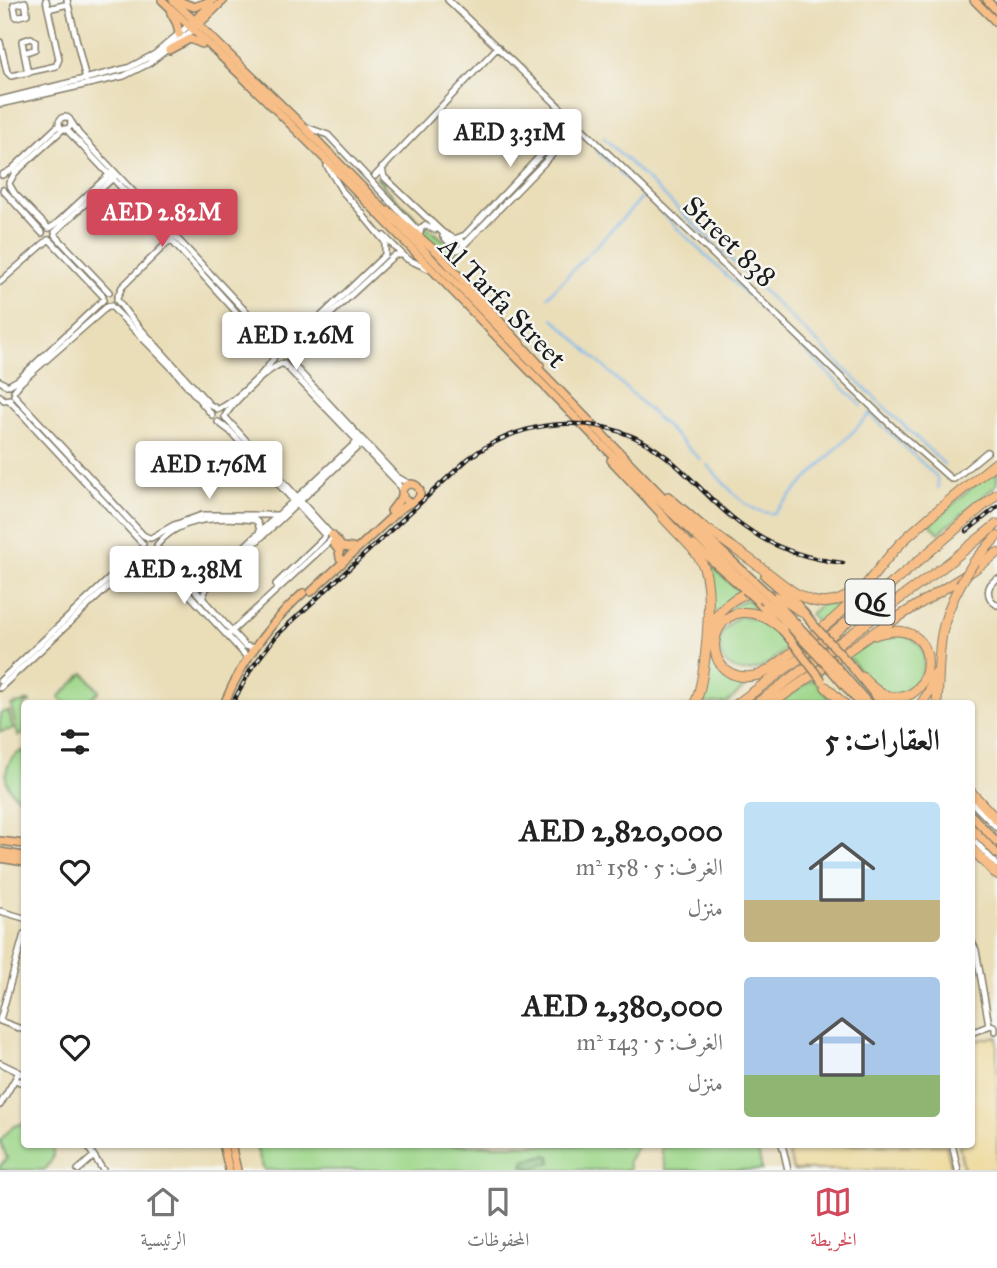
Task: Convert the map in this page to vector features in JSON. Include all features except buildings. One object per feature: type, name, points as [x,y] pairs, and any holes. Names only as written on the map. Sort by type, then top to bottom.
[{"type":"highway","points":[[782,629],[756,613],[748,611],[733,614],[717,632],[716,656],[725,669],[733,674],[750,677],[758,675],[838,615],[898,546],[997,462]]},
{"type":"highway","points":[[955,497],[997,470]]},
{"type":"highway","points":[[968,517],[997,486]]},
{"type":"highway","name":"Q6","points":[[742,700],[834,633],[997,494]]},
{"type":"highway","points":[[662,516],[695,553],[705,573],[709,595],[702,680],[696,700]]},
{"type":"highway","name":"Q6","points":[[761,700],[947,564],[997,524]]},
{"type":"highway","points":[[710,531],[806,600],[821,603],[841,600],[872,576]]},
{"type":"highway","points":[[923,700],[933,683],[940,621],[946,606],[974,562],[997,536]]},
{"type":"highway","points":[[777,700],[864,639],[970,573],[997,553]]},
{"type":"highway","points":[[937,700],[941,630],[958,589]]},
{"type":"highway","points":[[705,650],[710,626],[716,615],[724,606],[751,593],[758,592],[784,600],[803,613]]},
{"type":"highway","points":[[862,677],[883,694],[902,696],[920,687],[929,668],[924,646],[908,632],[888,631],[864,639]]},
{"type":"highway","points":[[824,684],[838,700]]},
{"type":"highway","points":[[975,796],[997,820]]},
{"type":"highway","points":[[975,852],[997,875]]},
{"type":"main road","points":[[169,1],[194,7],[225,0]]},
{"type":"main road","points":[[974,0],[997,23]]},
{"type":"main road","points":[[987,0],[997,11]]},
{"type":"main road","points":[[169,1],[178,34]]},
{"type":"main road","name":"Al Tarfa Street","points":[[169,1],[217,54],[323,157],[604,447],[684,526],[749,586],[768,599],[799,637]]},
{"type":"main road","points":[[215,3],[193,25],[258,85],[266,89]]},
{"type":"main road","points":[[213,38],[208,23],[215,3]]},
{"type":"main road","name":"Al Tarfa Street","points":[[193,25],[213,38],[266,89],[749,586]]},
{"type":"main road","points":[[169,50],[192,39],[217,54]]},
{"type":"main road","points":[[383,209],[421,235],[530,352],[542,372]]},
{"type":"main road","points":[[604,447],[620,470],[662,516],[749,586],[756,600],[782,629],[799,637],[865,700]]},
{"type":"main road","points":[[639,470],[768,578],[862,677],[879,700]]},
{"type":"main road","points":[[228,700],[254,648],[275,622],[307,593],[399,510],[417,500],[420,493],[418,488],[411,485],[405,487],[396,507],[340,558],[307,593],[257,653],[228,700]]},
{"type":"main road","points":[[403,494],[405,500],[411,502]]},
{"type":"main road","points":[[331,538],[342,547],[352,548]]},
{"type":"main road","points":[[331,538],[340,558]]},
{"type":"main road","points":[[799,637],[824,684]]},
{"type":"main road","points":[[834,669],[857,700]]},
{"type":"main road","points":[[975,819],[997,842]]},
{"type":"main road","points":[[975,831],[997,853]]},
{"type":"main road","points":[[0,841],[21,844]]},
{"type":"main road","points":[[0,856],[21,855]]},
{"type":"main road","points":[[0,856],[21,861]]},
{"type":"main road","points":[[224,1148],[229,1170]]},
{"type":"main road","points":[[232,1148],[237,1170]]},
{"type":"street","points":[[0,42],[2,59],[10,75],[54,67],[59,62],[46,0]]},
{"type":"street","name":"Street 838","points":[[448,0],[897,431],[951,479],[987,452]]},
{"type":"street","points":[[23,2],[27,13],[17,17],[13,6],[23,2]]},
{"type":"street","points":[[48,9],[67,2],[85,80]]},
{"type":"street","points":[[71,17],[85,80]]},
{"type":"street","points":[[0,101],[113,73],[150,57],[193,25]]},
{"type":"street","points":[[0,101],[124,76],[169,50],[193,25]]},
{"type":"street","points":[[27,53],[35,49],[33,39],[27,38],[21,42],[27,53],[28,73]]},
{"type":"street","points":[[375,176],[498,47]]},
{"type":"street","points":[[84,70],[92,76],[113,73]]},
{"type":"street","points":[[113,174],[63,128],[60,120],[69,118],[113,174],[207,275],[282,364],[361,441]]},
{"type":"street","points":[[455,240],[456,250],[520,188],[574,120]]},
{"type":"street","points":[[1,175],[72,123]]},
{"type":"street","points":[[300,124],[328,135],[421,235]]},
{"type":"street","points":[[455,240],[464,236],[537,159],[580,126]]},
{"type":"street","points":[[63,128],[15,173],[1,190],[117,299],[143,335]]},
{"type":"street","name":"Al Tarfa Street","points":[[323,157],[342,191],[362,214],[402,255],[432,270]]},
{"type":"street","points":[[520,188],[522,181],[538,162],[537,159]]},
{"type":"street","points":[[382,168],[384,177],[442,232],[455,240]]},
{"type":"street","points":[[0,280],[113,174]]},
{"type":"street","points":[[1,175],[6,177],[15,194],[106,302],[143,335],[211,405],[223,411],[225,417],[297,501]]},
{"type":"street","points":[[368,178],[384,177]]},
{"type":"street","points":[[362,214],[386,244],[383,261]]},
{"type":"street","points":[[421,235],[422,227],[429,225],[455,240],[462,240],[463,246]]},
{"type":"street","points":[[173,238],[122,287],[110,292],[106,302],[13,387],[4,399],[150,553],[246,647],[254,648]]},
{"type":"street","points":[[218,422],[271,369],[282,364],[295,347],[383,261],[402,255]]},
{"type":"street","points":[[207,275],[282,349],[293,365],[393,475],[411,485]]},
{"type":"street","points":[[117,299],[122,287]]},
{"type":"street","points":[[212,415],[270,365],[282,349],[291,345],[355,288]]},
{"type":"street","points":[[106,302],[117,299]]},
{"type":"street","points":[[152,344],[213,419],[230,431],[331,538],[231,633]]},
{"type":"street","points":[[0,381],[13,387],[143,536],[150,538],[231,633],[248,658]]},
{"type":"street","points":[[0,389],[13,387]]},
{"type":"street","points":[[202,599],[206,589],[361,441]]},
{"type":"street","points":[[393,475],[403,494]]},
{"type":"street","points":[[192,589],[203,585],[260,531],[297,501]]},
{"type":"street","points":[[0,688],[150,538],[202,515],[278,515]]},
{"type":"street","points":[[278,588],[276,584],[325,537],[311,515]]},
{"type":"street","points":[[89,601],[181,526],[210,519],[255,520],[260,531]]},
{"type":"street","points":[[997,579],[990,584],[988,592],[990,600],[997,606]]},
{"type":"street","points":[[0,681],[16,670]]},
{"type":"street","points":[[975,806],[997,828]]},
{"type":"street","points":[[975,842],[997,865]]},
{"type":"street","points":[[975,860],[985,862]]},
{"type":"street","points":[[0,911],[21,917]]},
{"type":"street","points":[[21,945],[0,1021],[21,1029]]},
{"type":"street","points":[[975,948],[992,1027],[975,1032]]},
{"type":"street","points":[[0,1065],[20,1079],[0,1105]]},
{"type":"street","points":[[90,1148],[104,1170]]},
{"type":"street","points":[[781,1148],[786,1170]]},
{"type":"street","points":[[953,1148],[958,1170]]},
{"type":"street","points":[[78,1170],[95,1156]]},
{"type":"green space","points":[[376,177],[385,181],[383,185],[421,223],[428,220],[430,224],[417,228]]},
{"type":"green space","points":[[426,227],[448,243],[452,252],[458,253],[449,261],[421,234]]},
{"type":"green space","points":[[997,466],[997,485],[939,533],[930,524]]},
{"type":"green space","points":[[706,561],[739,591],[711,617],[713,591]]},
{"type":"green space","points":[[850,597],[819,625],[810,614],[820,605]]},
{"type":"green space","points":[[747,599],[758,609],[734,611],[724,617],[710,636],[724,613]]},
{"type":"green space","points":[[740,616],[768,622],[788,647],[770,663],[758,669],[734,669],[721,655],[719,645],[728,625]]},
{"type":"green space","points":[[899,635],[913,639],[921,648],[923,670],[910,689],[900,694],[888,694],[876,688],[847,655],[880,638]]},
{"type":"green space","points":[[709,655],[731,677],[753,680],[730,700],[702,700]]},
{"type":"green space","points":[[84,673],[99,691],[89,700],[62,700],[59,697]]},
{"type":"green space","points":[[813,679],[830,700],[783,700]]},
{"type":"green space","points":[[21,703],[21,735],[18,736],[11,705]]},
{"type":"green space","points":[[9,711],[13,729],[0,732],[0,713]]},
{"type":"green space","points":[[21,752],[21,799],[10,790],[6,775],[10,761]]},
{"type":"green space","points":[[21,1124],[21,1148],[53,1148],[53,1158],[45,1170],[0,1170],[7,1158],[0,1141],[12,1127]]},
{"type":"green space","points":[[256,1148],[636,1148],[628,1161],[630,1170],[264,1170]]},
{"type":"green space","points":[[661,1148],[758,1148],[762,1170],[666,1170]]},
{"type":"green space","points":[[550,1156],[551,1162],[534,1169],[523,1166],[525,1160]]},
{"type":"sand","points":[[997,1036],[997,1170],[964,1170],[960,1148],[975,1148],[975,1041]]},
{"type":"sand","points":[[788,1148],[947,1148],[952,1170],[793,1170]]},
{"type":"waterway","points":[[603,137],[945,465]]},
{"type":"waterway","points":[[594,148],[612,166]]},
{"type":"waterway","points":[[619,172],[643,195]]},
{"type":"waterway","points":[[548,296],[644,196]]},
{"type":"waterway","points":[[650,202],[748,296]]},
{"type":"waterway","points":[[752,300],[862,406]]},
{"type":"waterway","points":[[553,318],[701,460]]},
{"type":"waterway","points":[[869,413],[937,477],[938,488]]},
{"type":"waterway","points":[[707,465],[746,504],[764,512],[774,513],[870,414]]},
{"type":"railway","points":[[234,700],[251,669],[277,635],[469,458],[492,443],[543,426],[595,426],[620,432],[645,443],[668,458],[740,524],[762,538],[795,553],[843,563]]},
{"type":"railway","points":[[967,531],[997,507]]}]
